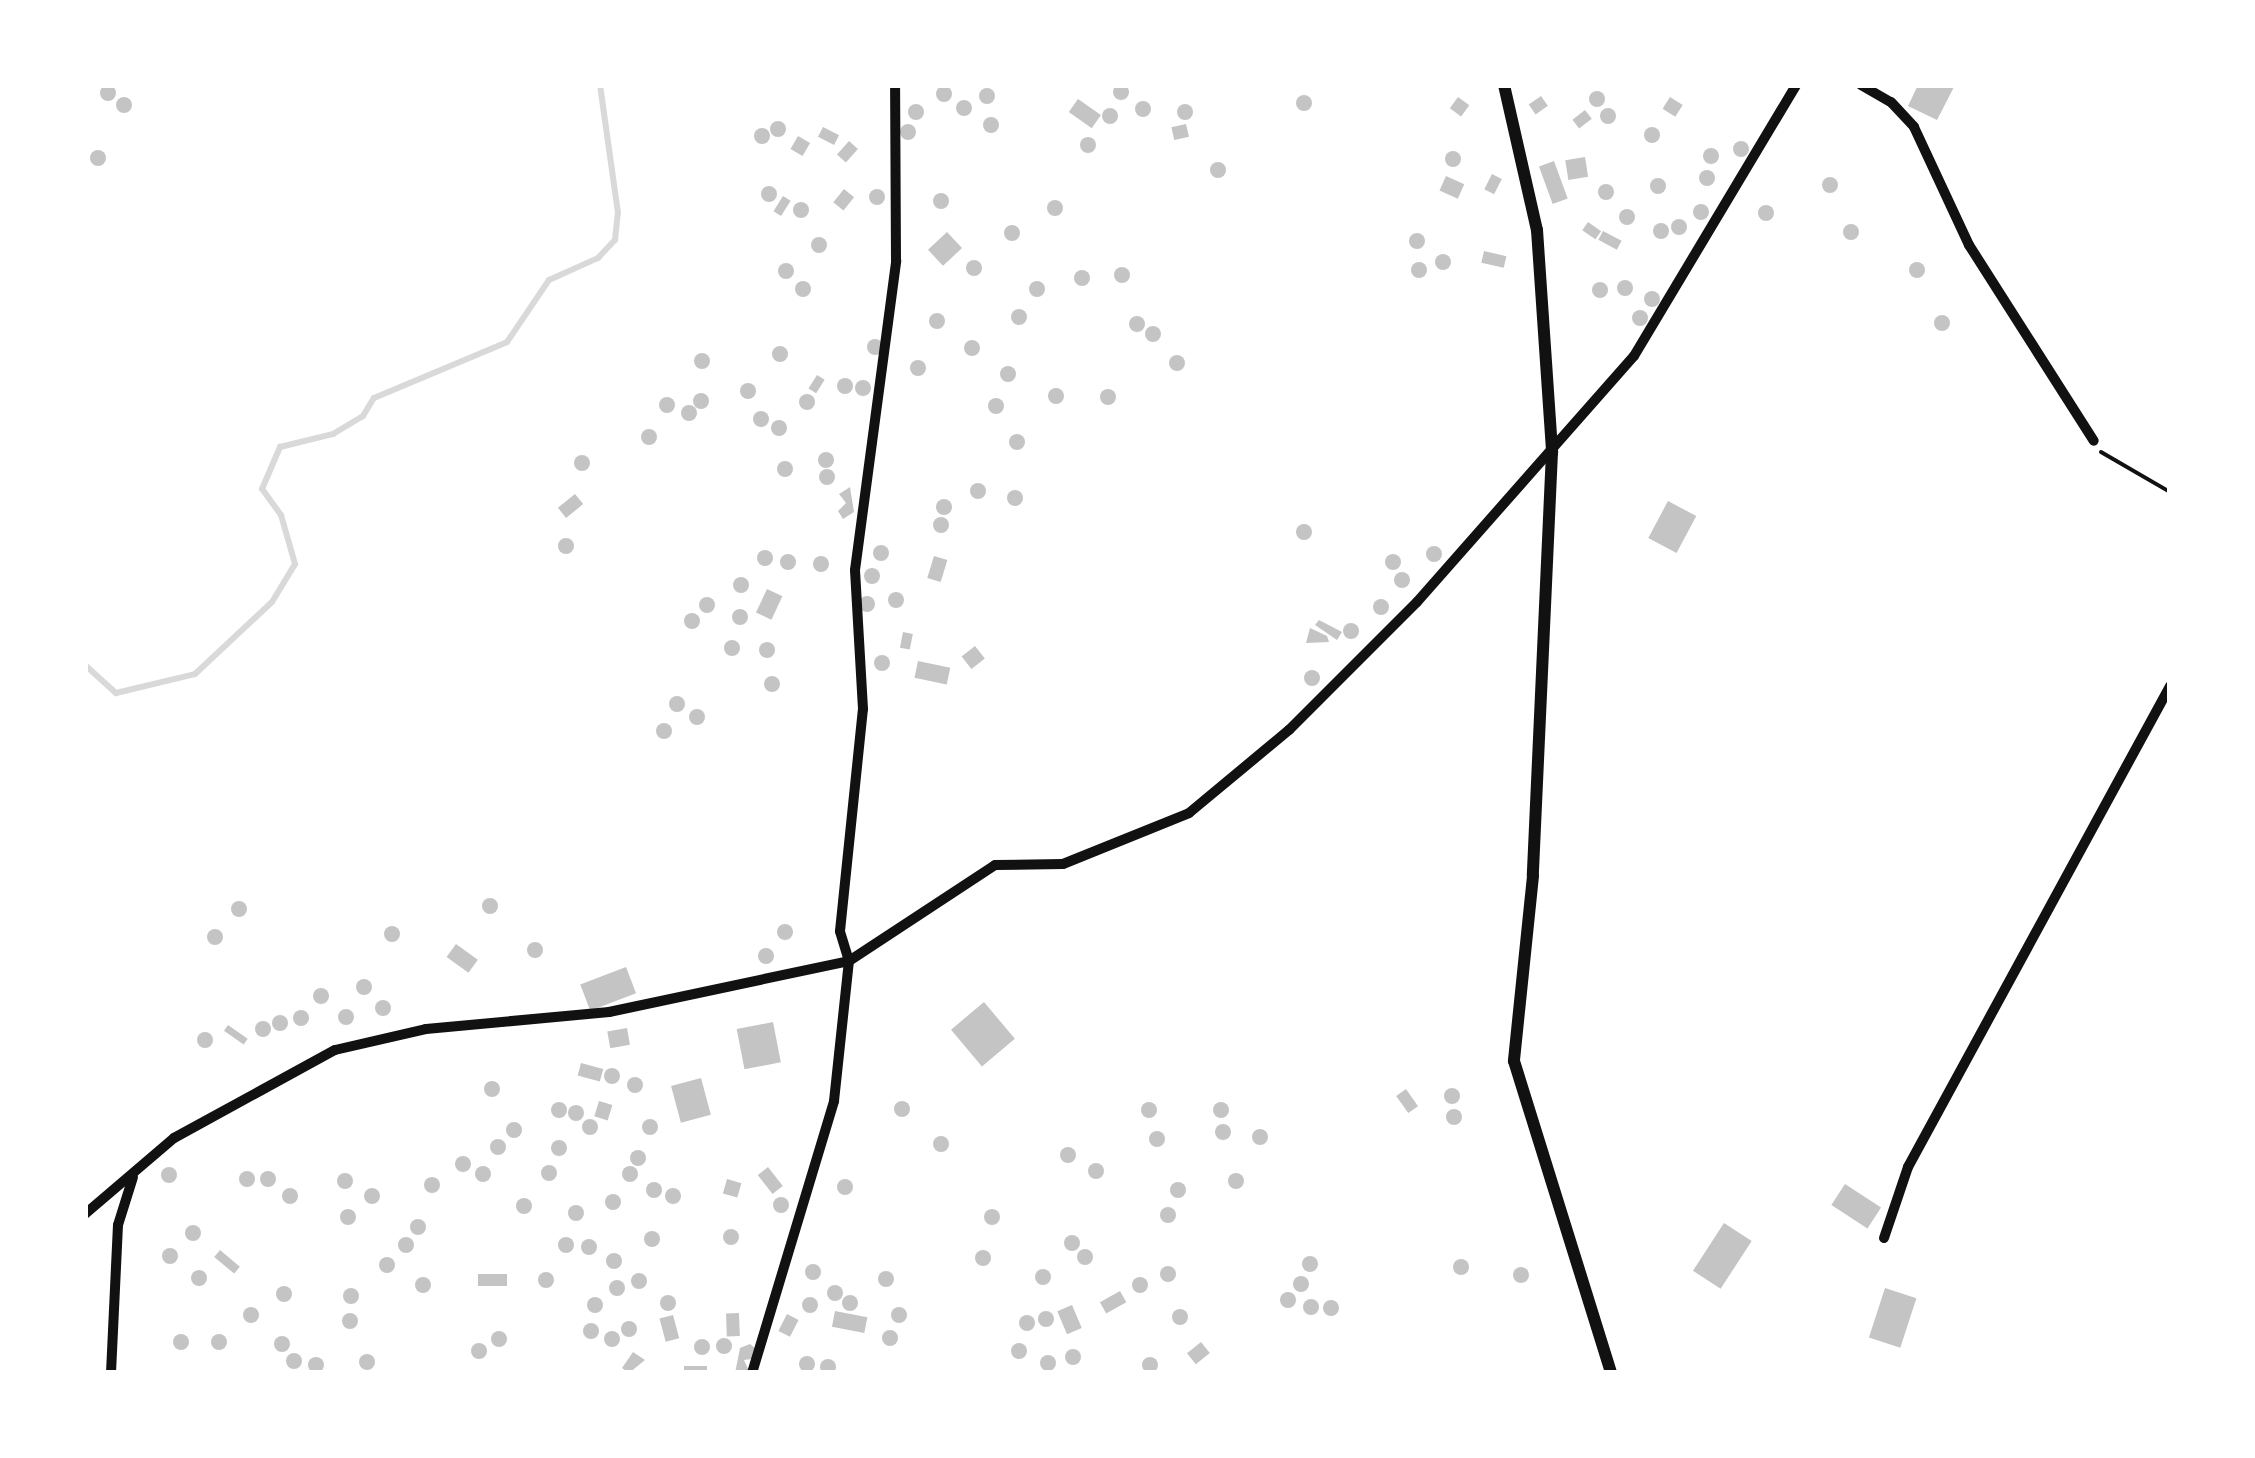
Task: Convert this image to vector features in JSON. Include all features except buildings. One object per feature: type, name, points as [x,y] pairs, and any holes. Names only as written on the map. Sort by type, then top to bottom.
[{"type":"street","points":[[752,1373],[834,1101],[849,961],[840,931],[863,710],[855,570],[896,261],[895,85]]},
{"type":"street","points":[[1504,85],[1537,230],[1552,452],[1532,876],[1514,1061],[1611,1373]]},
{"type":"street","points":[[85,1214],[133,1177],[174,1138],[335,1050],[426,1028],[609,1012],[849,961],[995,865],[1063,864],[1189,813],[1288,730],[1552,452],[1634,356],[1796,85]]},
{"type":"street","points":[[1861,85],[1891,102],[1914,127],[1968,246],[2094,441]]},
{"type":"street","points":[[1884,1238],[1908,1167],[2170,686]]},
{"type":"street","points":[[111,1373],[118,1225],[133,1177]]},
{"type":"path","points":[[2094,441],[2095,449],[2170,492]]},
{"type":"waterway","points":[[85,665],[116,693],[195,674],[272,602],[295,564],[281,515],[262,489],[280,447],[333,434],[363,416],[374,398],[507,342],[549,280],[598,258],[615,240],[618,213],[600,85]]}]
